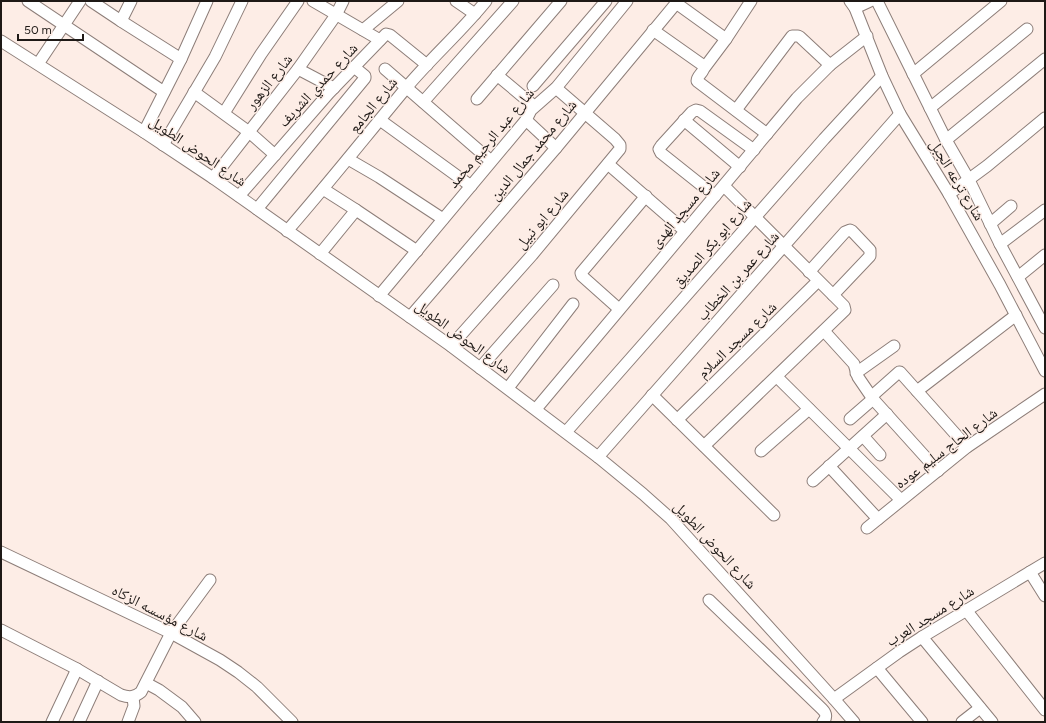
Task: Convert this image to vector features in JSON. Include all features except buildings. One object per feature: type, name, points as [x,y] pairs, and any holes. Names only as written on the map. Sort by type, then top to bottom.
[{"type":"street","points":[[28,1],[164,92]]},
{"type":"street","points":[[38,64],[80,1]]},
{"type":"street","points":[[91,1],[181,58]]},
{"type":"street","points":[[121,21],[130,1]]},
{"type":"street","points":[[144,132],[181,58],[206,1]]},
{"type":"street","points":[[163,145],[214,57],[242,1]]},
{"type":"street","points":[[224,113],[261,54],[298,1]]},
{"type":"street","points":[[313,1],[380,40]]},
{"type":"street","name":"شارع الزهور","points":[[213,178],[298,69],[336,15],[343,1]]},
{"type":"street","points":[[363,30],[398,1]]},
{"type":"street","points":[[456,1],[475,14]]},
{"type":"street","name":"شارع الجامع","points":[[287,231],[406,88],[486,1]]},
{"type":"street","points":[[423,102],[512,1]]},
{"type":"street","points":[[477,99],[561,1]]},
{"type":"street","points":[[533,86],[606,1]]},
{"type":"street","name":"شارع عبد الرحيم محمد","points":[[380,296],[526,120],[534,106],[556,88],[627,1]]},
{"type":"street","points":[[750,1],[726,39],[697,78],[697,81],[767,134]]},
{"type":"street","points":[[853,5],[870,1]]},
{"type":"street","name":"شارع ترعه الجبل","points":[[877,1],[946,140],[969,180],[1000,244],[1045,328]]},
{"type":"street","points":[[913,74],[1001,1]]},
{"type":"street","points":[[677,2],[726,39]]},
{"type":"street","name":"شارع محمد جمال الدين","points":[[410,317],[556,148],[677,2]]},
{"type":"street","name":"شارع ترعه الجبل","points":[[853,5],[867,36],[882,76],[900,114],[949,194],[1016,315],[1045,371]]},
{"type":"street","points":[[467,23],[481,35]]},
{"type":"street","points":[[930,108],[1027,29]]},
{"type":"street","points":[[654,30],[705,67]]},
{"type":"street","name":"شارع حمدي الشريف","points":[[239,196],[334,88],[386,34],[389,34],[427,65]]},
{"type":"street","points":[[736,110],[792,36],[800,37],[830,65]]},
{"type":"street","name":"شارع مسجد الهدى","points":[[536,409],[797,98],[830,65],[867,36]]},
{"type":"street","name":"شارع الحوض الطويل","points":[[1,41],[144,132],[239,196],[451,346],[598,457],[644,494],[671,519],[854,722]]},
{"type":"street","points":[[946,140],[1045,59]]},
{"type":"street","points":[[257,209],[365,78],[365,76],[354,67]]},
{"type":"street","points":[[298,69],[334,88]]},
{"type":"street","points":[[385,69],[491,161]]},
{"type":"street","points":[[497,75],[534,106]]},
{"type":"street","name":"شارع ابو بكر الصديق","points":[[566,432],[824,139],[882,76]]},
{"type":"street","points":[[556,88],[585,113]]},
{"type":"street","points":[[194,92],[249,132],[275,155]]},
{"type":"street","points":[[715,196],[661,153],[661,146],[694,110],[698,110],[754,150]]},
{"type":"street","name":"شارع ابو نبيل","points":[[451,346],[532,254],[618,152],[620,145],[585,113]]},
{"type":"street","name":"شارع عمر بن الخطاب","points":[[598,457],[900,114]]},
{"type":"street","points":[[949,194],[969,180],[1045,118]]},
{"type":"street","points":[[380,120],[470,186]]},
{"type":"street","points":[[526,120],[556,148]]},
{"type":"street","points":[[684,120],[740,167]]},
{"type":"street","points":[[348,159],[379,177],[443,219]]},
{"type":"street","points":[[608,164],[685,231]]},
{"type":"street","points":[[704,446],[824,332],[845,310],[844,306],[809,272],[756,216],[724,186]]},
{"type":"street","points":[[323,189],[417,251]]},
{"type":"street","points":[[619,309],[582,276],[581,273],[646,196]]},
{"type":"street","points":[[990,224],[1011,206]]},
{"type":"street","points":[[320,254],[356,210]]},
{"type":"street","points":[[1000,244],[1045,210]]},
{"type":"street","points":[[809,272],[845,232],[850,230],[852,231],[870,250],[870,256],[833,295]]},
{"type":"street","points":[[1018,276],[1045,255]]},
{"type":"street","name":"شارع مسجد السلام","points":[[678,420],[818,281]]},
{"type":"street","points":[[480,368],[553,285]]},
{"type":"street","points":[[508,388],[573,304]]},
{"type":"street","points":[[917,390],[1016,315]]},
{"type":"street","points":[[824,332],[854,364],[858,377],[873,397],[938,471]]},
{"type":"street","points":[[856,373],[894,346]]},
{"type":"street","points":[[850,419],[899,372],[917,390],[967,447]]},
{"type":"street","points":[[777,377],[901,500]]},
{"type":"street","name":"شارع الحاج سليم عوده","points":[[867,528],[967,447],[1045,394]]},
{"type":"street","points":[[652,395],[774,516]]},
{"type":"street","points":[[761,451],[809,408]]},
{"type":"street","points":[[813,481],[887,414]]},
{"type":"street","points":[[863,436],[880,455]]},
{"type":"street","points":[[829,466],[878,519]]},
{"type":"street","name":"شارع مؤسسه الزكاه","points":[[1,552],[171,633],[211,655],[238,672],[274,702],[292,722]]},
{"type":"street","name":"شارع مسجد العرب","points":[[834,699],[922,637],[1045,563]]},
{"type":"street","points":[[1030,572],[1045,596]]},
{"type":"street","points":[[1,630],[77,669],[122,695],[128,698],[133,697],[141,692],[171,633],[210,580]]},
{"type":"street","points":[[709,600],[826,713],[824,722]]},
{"type":"street","points":[[966,610],[1045,710]]},
{"type":"street","points":[[922,637],[992,722]]},
{"type":"street","points":[[877,668],[922,722]]},
{"type":"street","points":[[52,722],[77,669]]},
{"type":"street","points":[[79,722],[98,681]]},
{"type":"street","points":[[146,683],[159,690],[182,707],[194,721]]},
{"type":"street","points":[[128,722],[134,706],[133,697]]},
{"type":"street","points":[[962,722],[980,708]]}]
